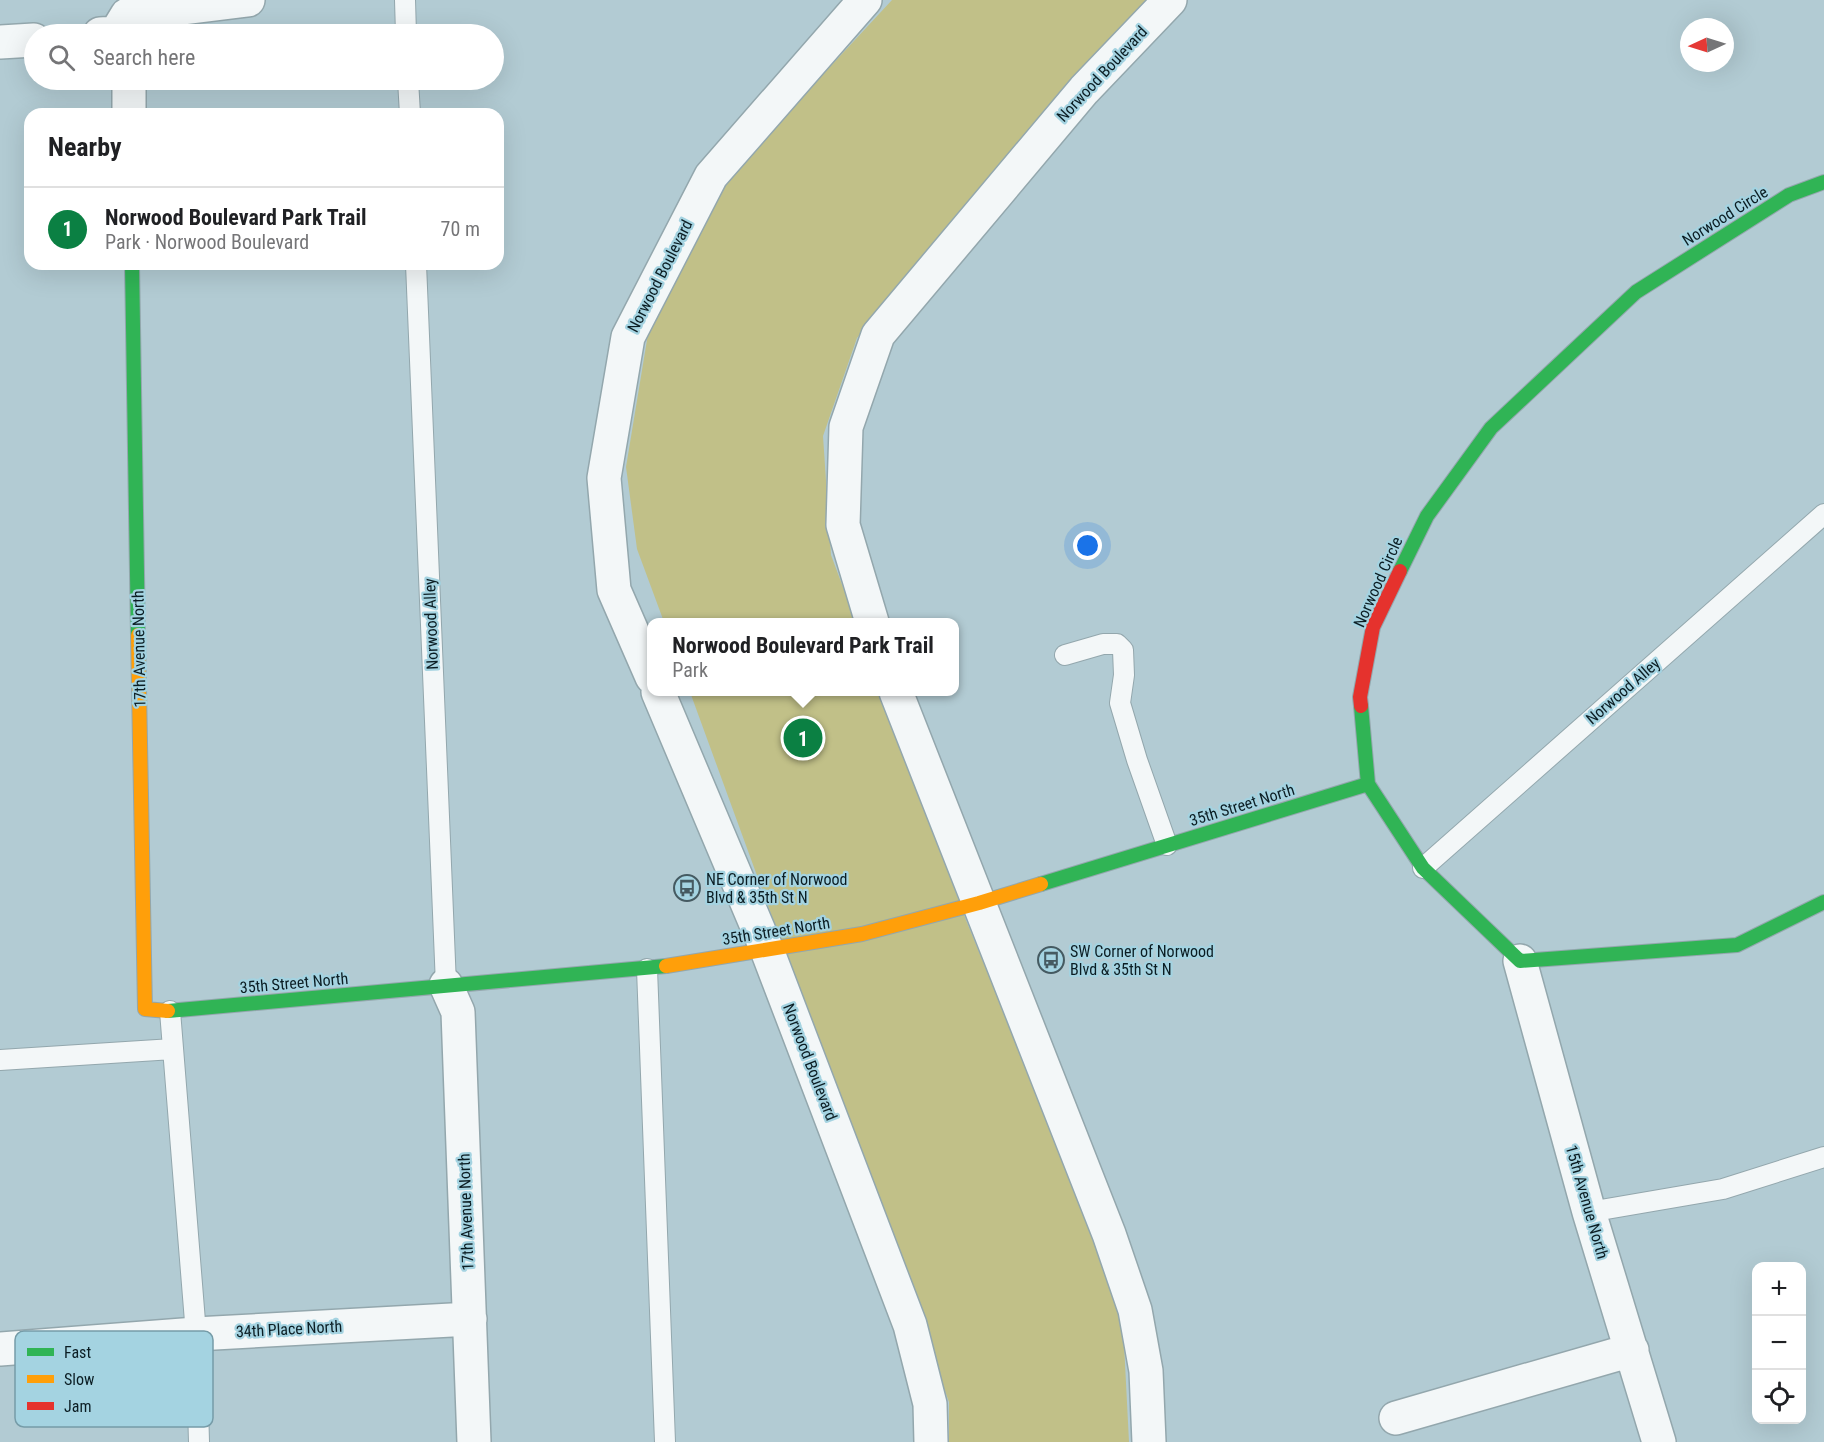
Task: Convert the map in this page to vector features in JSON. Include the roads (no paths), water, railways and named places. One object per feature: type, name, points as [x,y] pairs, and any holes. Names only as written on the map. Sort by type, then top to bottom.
[{"type":"street","points":[[127,16],[249,0]]},
{"type":"street","name":"Norwood Boulevard","points":[[647,667],[615,590],[604,478],[628,337],[711,176],[865,0]]},
{"type":"street","name":"Norwood Boulevard","points":[[871,618],[843,525],[846,427],[878,335],[1084,90],[1170,0]]},
{"type":"street","points":[[0,42],[24,40]]},
{"type":"street","points":[[129,90],[129,108]]},
{"type":"street","name":"Norwood Circle","points":[[1521,961],[1423,868],[1368,784],[1360,698],[1373,627],[1427,516],[1491,429],[1636,292],[1789,195],[1824,182]]},
{"type":"street","name":"17th Avenue North","points":[[132,270],[145,1010],[170,1011]]},
{"type":"street","name":"Norwood Boulevard","points":[[660,696],[767,950],[910,1325],[930,1404],[931,1442]]},
{"type":"street","points":[[898,696],[1109,1234],[1135,1310],[1146,1371],[1149,1442]]},
{"type":"street","name":"35th Street North","points":[[170,1011],[647,969],[862,934],[979,903],[1368,784]]},
{"type":"street","points":[[1521,961],[1737,945],[1824,902]]},
{"type":"street","name":"15th Avenue North","points":[[1521,961],[1589,1212],[1659,1442]]},
{"type":"street","name":"17th Avenue North","points":[[446,985],[458,1012],[474,1442]]},
{"type":"street","name":"34th Place North","points":[[213,1333],[470,1319]]},
{"type":"street","name":"34th Place North","points":[[0,1349],[15,1348]]},
{"type":"street","points":[[1396,1418],[1632,1350]]},
{"type":"lane","points":[[405,0],[406,24]]},
{"type":"lane","points":[[409,90],[410,108]]},
{"type":"lane","name":"Norwood Alley","points":[[416,270],[446,985]]},
{"type":"lane","name":"Norwood Alley","points":[[1423,868],[1824,514]]},
{"type":"lane","points":[[1065,655],[1103,644],[1117,644],[1123,650],[1124,675],[1120,703],[1167,845]]},
{"type":"lane","points":[[647,969],[665,1442]]},
{"type":"lane","points":[[170,1011],[196,1331]]},
{"type":"lane","points":[[0,1060],[173,1049]]},
{"type":"lane","points":[[1589,1212],[1723,1189],[1824,1157]]},
{"type":"lane","points":[[199,1427],[199,1442]]},
{"type":"place","name":"Norwood Boulevard Park Trail","points":[[803,738]]},
{"type":"place","name":"NE Corner of Norwood Blvd & 35th St N","points":[[687,888]]},
{"type":"place","name":"SW Corner of Norwood Blvd & 35th St N","points":[[1051,960]]}]
